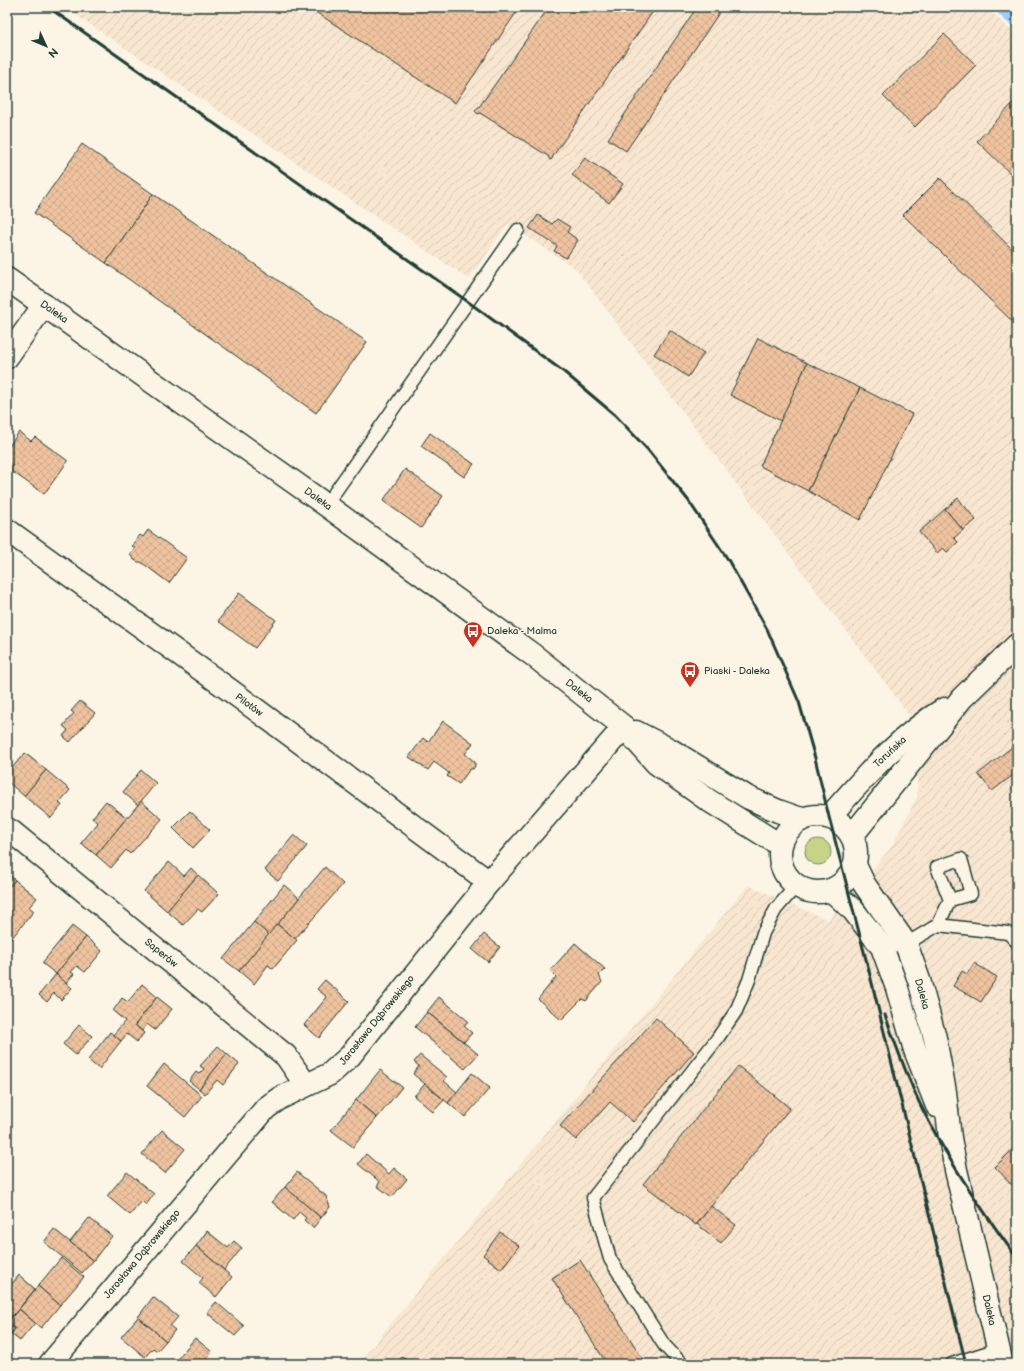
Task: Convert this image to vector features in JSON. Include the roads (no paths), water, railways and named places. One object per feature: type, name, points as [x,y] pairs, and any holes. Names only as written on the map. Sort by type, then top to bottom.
[{"type":"street","name":"Daleka","points":[[7,279],[326,505],[533,655],[624,726],[669,749],[747,797],[778,811],[801,819]]},
{"type":"street","points":[[7,356],[44,305]]},
{"type":"street","name":"Pilotów","points":[[7,530],[231,691],[489,882]]},
{"type":"street","name":"Toruńska","points":[[852,836],[962,698],[1017,645]]},
{"type":"street","name":"Toruńska","points":[[829,817],[886,754],[924,722],[962,698]]},
{"type":"street","name":"Daleka","points":[[624,726],[656,763],[708,800],[780,845]]},
{"type":"street","name":"Jarosława Dąbrowskiego","points":[[50,1364],[256,1118],[266,1108],[280,1098],[330,1074],[350,1056],[489,882],[624,726]]},
{"type":"street","points":[[814,816],[829,817],[844,825],[852,836],[856,851],[855,865],[849,876],[839,886],[831,890],[818,892],[808,891],[796,886],[785,875],[780,863],[780,845],[784,834],[793,824],[801,819],[814,816]]},
{"type":"street","name":"Saperów","points":[[7,829],[286,1056],[306,1085]]},
{"type":"street","name":"Daleka","points":[[855,865],[864,884],[906,944],[919,980],[935,1038],[945,1092],[950,1138],[956,1170],[1000,1357]]},
{"type":"street","name":"Daleka","points":[[831,890],[853,910],[882,947],[897,988],[915,1050],[950,1138]]},
{"type":"lane","points":[[326,505],[518,230]]},
{"type":"lane","points":[[682,1364],[664,1345],[610,1259],[593,1198],[717,1039],[736,1011],[749,980],[763,933],[776,909],[796,886]]},
{"type":"lane","points":[[882,947],[906,944],[938,925],[950,900]]},
{"type":"lane","points":[[938,925],[1008,933],[1017,942]]},
{"type":"lane","points":[[952,1364],[1000,1357]]},
{"type":"waterway","points":[[1009,7],[1017,14]]},
{"type":"railway","points":[[48,7],[467,301],[564,372],[615,415],[648,450],[688,500],[727,558],[767,629],[799,702],[815,758],[868,967],[966,1364]]},
{"type":"railway","points":[[885,1015],[913,1088],[934,1131],[968,1187],[1017,1258]]},
{"type":"place","name":"Daleka - Malma","points":[[473,648]]},
{"type":"place","name":"Piaski - Daleka","points":[[690,688]]}]
